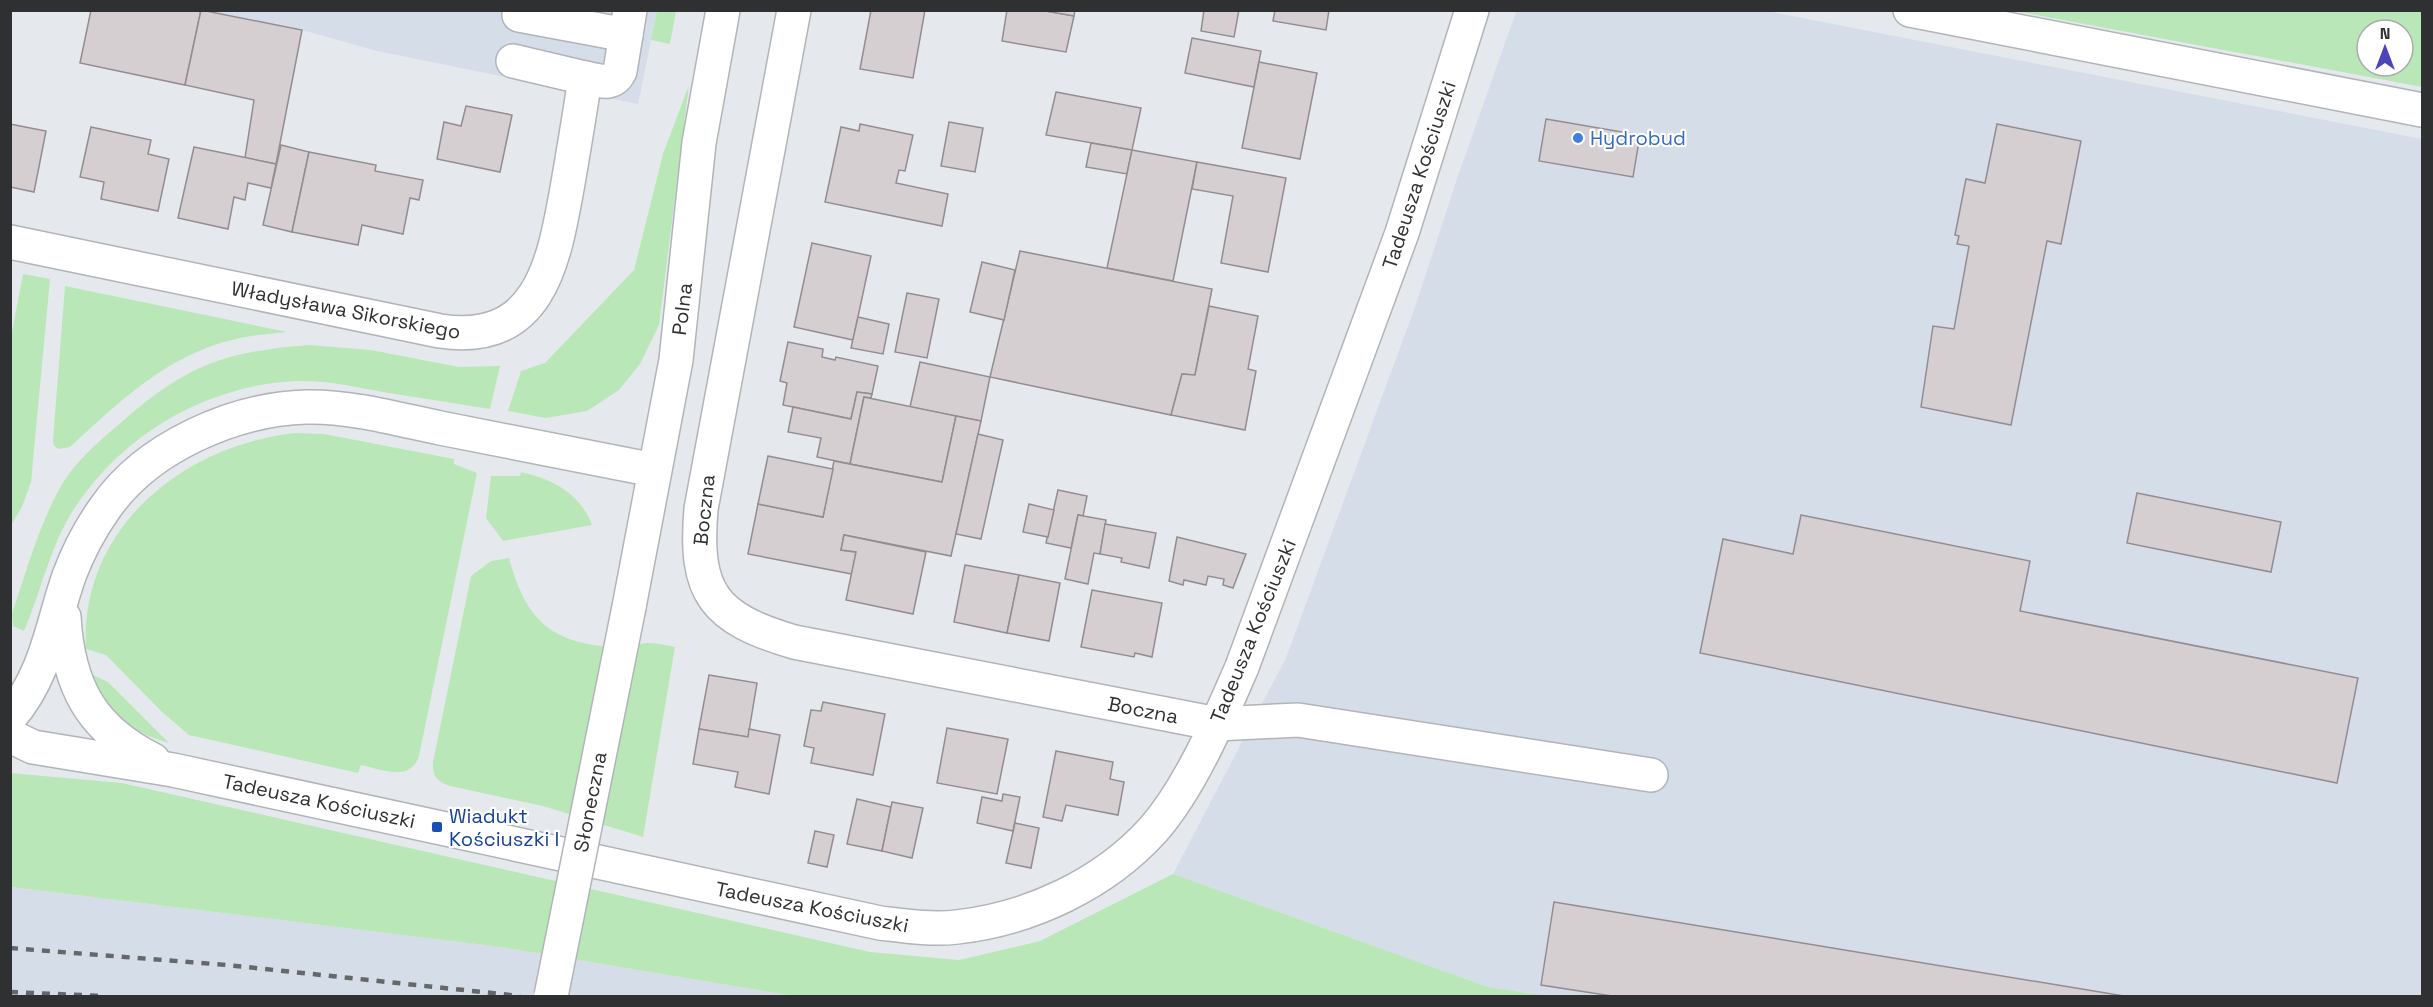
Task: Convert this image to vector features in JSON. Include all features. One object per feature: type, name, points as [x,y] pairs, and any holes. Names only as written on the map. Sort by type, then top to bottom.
[{"type":"street","name":"Polna","points":[[628,606],[676,360],[699,143],[723,10]]},
{"type":"street","name":"Boczna","points":[[794,10],[701,509],[699,546],[709,590],[720,606],[735,618],[794,642],[1217,724],[1298,720],[1651,775]]},
{"type":"street","name":"Tadeusza Kościuszki","points":[[10,736],[33,747],[173,770],[880,923],[957,927],[1000,919],[1039,906],[1100,876],[1126,857],[1154,829],[1176,798],[1217,724],[1246,656],[1402,233],[1472,10]]},
{"type":"street","points":[[1910,10],[2422,110]]},
{"type":"street","points":[[513,62],[584,86],[608,82],[616,78],[620,71],[628,23],[519,15]]},
{"type":"street","name":"Władysława Sikorskiego","points":[[10,242],[440,331],[471,335],[483,333],[504,325],[517,316],[529,303],[546,273],[559,235],[584,86]]},
{"type":"street","points":[[10,717],[33,684],[48,651],[63,598],[83,544],[106,506],[134,476],[182,443],[220,426],[259,413],[308,407],[350,411],[654,470]]},
{"type":"street","points":[[63,598],[68,656],[74,681],[84,700],[115,737],[140,754],[173,770]]},
{"type":"street","name":"Słoneczna","points":[[552,996],[628,606]]},
{"type":"shaded area","points":[[1519,10],[1767,11],[2422,139],[2422,996],[1547,996],[1488,987],[1173,874],[1286,658],[1415,307],[1459,173],[1516,12]]},
{"type":"shaded area","points":[[210,11],[657,11],[638,104],[377,51],[302,30]]},
{"type":"shaded area","points":[[10,887],[501,947],[794,996],[11,996]]},
{"type":"green space","points":[[657,11],[676,11],[670,44],[651,40]]},
{"type":"green space","points":[[2015,11],[2422,11],[2422,87],[2374,78],[2415,78],[2415,18],[2355,18],[2355,74]]},
{"type":"green space","points":[[689,85],[659,325],[640,364],[619,390],[587,411],[546,418],[508,411],[521,371],[545,363],[634,270],[663,154]]},
{"type":"green space","points":[[23,274],[50,279],[31,482],[22,507],[11,525],[11,337]]},
{"type":"green space","points":[[65,286],[287,332],[239,338],[208,347],[186,357],[125,398],[70,447],[59,449],[54,446],[53,440]]},
{"type":"green space","points":[[309,345],[371,350],[459,367],[500,366],[490,409],[340,384],[297,381],[262,385],[229,393],[166,420],[138,440],[89,488],[62,530],[24,631],[13,626],[12,614],[46,517],[61,486],[79,461],[141,406],[184,376],[227,358],[251,352]]},
{"type":"green space","points":[[295,433],[324,434],[454,459],[454,464],[477,473],[419,756],[415,764],[402,772],[361,765],[358,773],[189,735],[162,712],[106,655],[86,649],[88,606],[100,566],[120,531],[146,500],[178,475],[214,455],[254,441]]},
{"type":"green space","points":[[521,472],[554,483],[564,489],[580,504],[592,525],[503,541],[486,518],[491,476],[520,476]]},
{"type":"green space","points":[[509,558],[515,579],[532,612],[557,633],[592,645],[623,647],[650,643],[675,647],[643,837],[543,806],[450,786],[442,783],[433,771],[471,576],[491,561]]},
{"type":"green space","points":[[91,674],[108,682],[169,743],[130,727],[121,720],[105,701]]},
{"type":"green space","points":[[10,773],[122,783],[870,952],[959,960],[1040,941],[1173,874],[1488,987],[1547,996],[794,996],[501,947],[11,887]]},
{"type":"building","points":[[91,10],[201,10],[185,85],[80,63]]},
{"type":"building","points":[[201,10],[302,30],[276,164],[245,158],[254,100],[185,85]]},
{"type":"building","points":[[871,10],[925,10],[913,78],[860,69]]},
{"type":"building","points":[[1007,10],[1040,10],[1074,16],[1066,52],[1002,41]]},
{"type":"building","points":[[1040,10],[1075,10],[1074,16]]},
{"type":"building","points":[[1204,10],[1239,10],[1234,37],[1201,31]]},
{"type":"building","points":[[1275,10],[1329,10],[1326,30],[1273,21]]},
{"type":"building","points":[[1192,38],[1261,51],[1254,87],[1185,73]]},
{"type":"building","points":[[1259,62],[1317,73],[1300,159],[1242,148]]},
{"type":"building","points":[[1056,92],[1141,108],[1132,150],[1046,135]]},
{"type":"building","points":[[466,106],[512,115],[500,172],[437,159],[444,122],[461,126]]},
{"type":"building","points":[[1546,119],[1640,135],[1633,177],[1539,161]]},
{"type":"building","points":[[949,122],[983,128],[975,172],[941,166]]},
{"type":"building","points":[[10,124],[46,131],[34,192],[10,187]]},
{"type":"building","points":[[860,124],[913,135],[905,171],[899,170],[896,183],[948,194],[942,226],[825,202],[841,127],[859,131]]},
{"type":"building","points":[[1997,124],[2081,141],[2061,244],[2047,241],[2011,425],[1921,407],[1933,326],[1954,329],[1969,246],[1957,244],[1959,236],[1955,235],[1966,179],[1985,183]]},
{"type":"building","points":[[91,127],[151,140],[148,154],[169,159],[158,211],[101,199],[104,182],[80,177]]},
{"type":"building","points":[[1091,143],[1132,150],[1127,174],[1086,167]]},
{"type":"building","points":[[281,145],[309,152],[292,232],[263,225]]},
{"type":"building","points":[[194,147],[276,164],[271,188],[248,183],[245,200],[234,197],[228,229],[178,218]]},
{"type":"building","points":[[1132,150],[1197,162],[1173,281],[1107,268]]},
{"type":"building","points":[[309,152],[376,165],[375,171],[423,180],[419,200],[410,198],[403,234],[362,225],[358,245],[292,232]]},
{"type":"building","points":[[1197,162],[1286,178],[1268,272],[1221,263],[1233,196],[1192,189]]},
{"type":"building","points":[[812,243],[871,256],[853,340],[794,327]]},
{"type":"building","points":[[1020,251],[1212,289],[1195,375],[1182,374],[1171,415],[990,377]]},
{"type":"building","points":[[982,262],[1015,270],[1004,320],[970,312]]},
{"type":"building","points":[[907,293],[939,299],[927,358],[895,352]]},
{"type":"building","points":[[1209,306],[1258,316],[1248,369],[1256,371],[1245,430],[1171,415],[1182,374],[1195,375]]},
{"type":"building","points":[[858,317],[889,324],[883,354],[851,348]]},
{"type":"building","points":[[788,342],[823,349],[822,357],[835,360],[836,357],[878,366],[872,394],[857,392],[851,419],[783,405],[787,383],[780,381]]},
{"type":"building","points":[[920,362],[990,377],[981,421],[910,407]]},
{"type":"building","points":[[857,392],[872,394],[871,398],[864,397],[850,464],[817,457],[821,438],[788,432],[793,407],[851,419]]},
{"type":"building","points":[[864,397],[956,416],[942,482],[850,464]]},
{"type":"building","points":[[956,416],[981,421],[951,556],[844,535],[841,550],[856,552],[852,574],[748,554],[758,504],[823,517],[834,461],[942,482]]},
{"type":"building","points":[[978,434],[1003,440],[981,539],[956,534]]},
{"type":"building","points":[[768,456],[833,469],[823,517],[758,504]]},
{"type":"building","points":[[1058,490],[1087,496],[1083,516],[1078,515],[1071,548],[1046,543]]},
{"type":"building","points":[[2137,493],[2281,522],[2271,572],[2127,543]]},
{"type":"building","points":[[1029,504],[1054,510],[1048,537],[1023,532]]},
{"type":"building","points":[[1078,515],[1106,520],[1100,554],[1094,553],[1088,584],[1065,579]]},
{"type":"building","points":[[1801,515],[2030,561],[2020,611],[2358,678],[2337,783],[1700,653],[1723,539],[1793,554]]},
{"type":"building","points":[[1105,524],[1156,533],[1149,568],[1121,562],[1122,558],[1100,554]]},
{"type":"building","points":[[844,535],[926,552],[913,614],[846,600],[856,552],[841,550]]},
{"type":"building","points":[[1177,537],[1246,554],[1233,588],[1223,585],[1224,579],[1208,576],[1206,585],[1184,580],[1183,585],[1169,581]]},
{"type":"building","points":[[965,565],[1019,575],[1007,633],[954,622]]},
{"type":"building","points":[[1019,575],[1060,583],[1049,641],[1007,633]]},
{"type":"building","points":[[1092,590],[1162,603],[1152,657],[1135,653],[1134,657],[1081,647]]},
{"type":"building","points":[[709,675],[757,683],[748,737],[699,729]]},
{"type":"building","points":[[823,702],[885,714],[873,775],[811,763],[814,748],[804,746],[811,710],[821,711]]},
{"type":"building","points":[[947,728],[1008,739],[997,794],[937,783]]},
{"type":"building","points":[[699,729],[748,737],[749,729],[780,735],[769,794],[735,787],[738,772],[693,764]]},
{"type":"building","points":[[1056,751],[1113,762],[1110,779],[1124,782],[1118,815],[1066,805],[1062,821],[1043,817]]},
{"type":"building","points":[[1003,794],[1020,797],[1013,831],[977,823],[982,797],[1002,801]]},
{"type":"building","points":[[857,799],[891,807],[882,851],[847,844]]},
{"type":"building","points":[[892,802],[923,808],[912,858],[882,851]]},
{"type":"building","points":[[1015,823],[1039,828],[1031,868],[1006,863]]},
{"type":"building","points":[[815,831],[834,835],[827,867],[808,863]]},
{"type":"building","points":[[1554,902],[2124,996],[1612,996],[1541,985]]},
{"type":"railway","points":[[10,948],[227,965],[520,996]]},
{"type":"railway","points":[[10,992],[103,996]]},
{"type":"place","name":"Hydrobud","points":[[1578,138]]},
{"type":"place","name":"Wiadukt Kościuszki I","points":[[437,827]]}]
